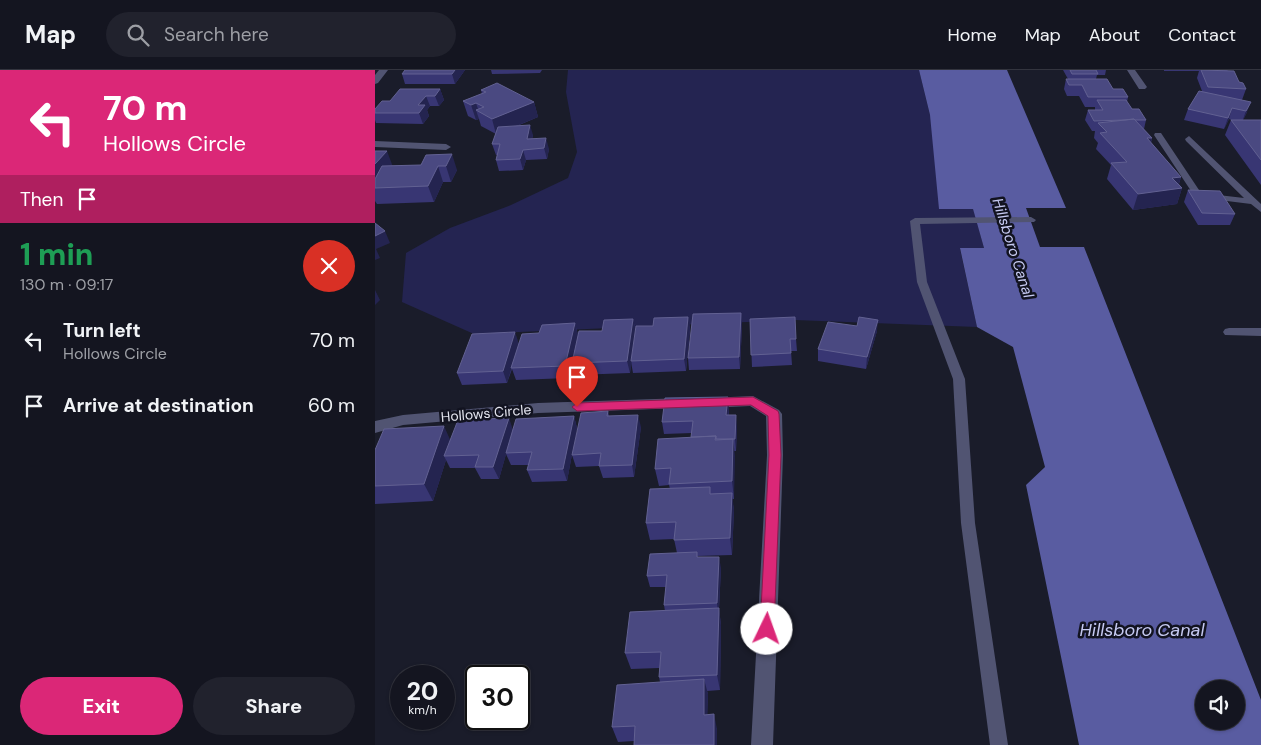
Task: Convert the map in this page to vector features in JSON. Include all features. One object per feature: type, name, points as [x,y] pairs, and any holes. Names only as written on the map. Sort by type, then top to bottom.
[{"type":"street","points":[[375,81],[383,70]]},
{"type":"street","points":[[1131,70],[1142,87]]},
{"type":"street","points":[[375,144],[446,148]]},
{"type":"street","name":"Hollows Circle","points":[[375,427],[403,420],[538,408],[753,401],[774,414],[775,455],[762,745]]},
{"type":"lane","points":[[1158,135],[1198,194],[1257,205]]},
{"type":"lane","points":[[1189,139],[1257,205]]},
{"type":"lane","points":[[999,745],[968,523],[959,379],[922,282],[915,221],[1031,220]]},
{"type":"lane","points":[[1229,332],[1261,332]]},
{"type":"shaded area","points":[[568,70],[919,70],[930,115],[973,208],[984,248],[960,249],[977,327],[795,320],[474,334],[402,302],[406,253],[450,228],[511,205],[568,178],[577,152],[566,92]]},
{"type":"water","name":"Hillsboro Canal","points":[[919,70],[1007,70],[1066,208],[1026,208],[1040,247],[1084,247],[1261,700],[1261,745],[1079,745],[1026,485],[1045,467],[1013,347],[977,327],[960,248],[984,248],[973,209],[939,209],[930,115]]},
{"type":"building","points":[[405,70],[455,70],[452,74],[402,74]]},
{"type":"building","points":[[1070,70],[1096,70],[1098,74],[1072,74]]},
{"type":"building","points":[[1201,70],[1234,71],[1239,82],[1243,83],[1246,89],[1208,87]]},
{"type":"building","points":[[1066,79],[1107,79],[1113,89],[1123,89],[1128,97],[1088,97],[1082,85],[1069,85]]},
{"type":"building","points":[[497,83],[534,102],[492,119],[476,110],[484,107],[476,103],[471,105],[463,101],[486,92],[481,90]]},
{"type":"building","points":[[400,89],[440,89],[435,96],[426,96],[418,105],[425,105],[419,113],[375,113],[375,109],[382,101],[390,101]]},
{"type":"building","points":[[1199,91],[1251,102],[1246,111],[1232,108],[1228,118],[1188,109]]},
{"type":"building","points":[[1097,100],[1126,100],[1132,109],[1139,109],[1146,120],[1094,121],[1088,110],[1103,110]]},
{"type":"building","points":[[1134,119],[1152,138],[1147,138],[1181,177],[1172,178],[1182,188],[1138,194],[1111,163],[1127,162],[1100,133],[1107,132],[1098,123]]},
{"type":"building","points":[[1231,120],[1261,120],[1261,160]]},
{"type":"building","points":[[530,125],[527,139],[546,138],[544,148],[523,150],[520,159],[496,160],[500,144],[492,144],[498,127]]},
{"type":"building","points":[[375,151],[387,151],[375,164]]},
{"type":"building","points":[[452,154],[446,166],[438,166],[428,186],[375,188],[375,179],[382,166],[421,165],[426,155]]},
{"type":"building","points":[[1188,190],[1220,191],[1235,214],[1202,213]]},
{"type":"building","points":[[375,223],[385,231],[375,236]]},
{"type":"building","points":[[741,313],[739,357],[688,358],[693,314]]},
{"type":"building","points":[[688,317],[684,359],[631,361],[636,326],[653,326],[654,318]]},
{"type":"building","points":[[795,317],[796,339],[790,339],[791,353],[751,355],[750,319]]},
{"type":"building","points":[[859,317],[878,320],[867,357],[818,349],[828,322],[857,326]]},
{"type":"building","points":[[633,319],[627,361],[572,363],[579,331],[602,331],[604,320]]},
{"type":"building","points":[[575,323],[565,366],[511,368],[522,334],[539,333],[542,325]]},
{"type":"building","points":[[515,332],[503,371],[457,373],[472,334]]},
{"type":"building","points":[[728,397],[726,415],[736,415],[735,439],[716,439],[716,436],[691,437],[693,421],[662,422],[665,398]]},
{"type":"building","points":[[608,411],[607,416],[638,415],[632,465],[599,466],[601,453],[572,455],[581,413]]},
{"type":"building","points":[[574,416],[563,469],[527,470],[532,452],[506,453],[516,419]]},
{"type":"building","points":[[509,418],[493,467],[475,467],[479,455],[444,456],[458,420]]},
{"type":"building","points":[[444,426],[424,484],[375,486],[375,450],[384,429]]},
{"type":"building","points":[[716,436],[715,440],[733,439],[732,481],[669,484],[671,468],[655,469],[658,439]]},
{"type":"building","points":[[710,487],[710,494],[732,493],[730,538],[674,540],[676,522],[646,523],[650,489]]},
{"type":"building","points":[[697,552],[697,557],[719,557],[717,603],[664,605],[667,575],[647,576],[650,554]]},
{"type":"building","points":[[719,608],[717,675],[659,677],[661,652],[625,653],[630,612]]},
{"type":"building","points":[[704,679],[704,715],[714,714],[714,745],[634,745],[635,726],[612,727],[617,685]]},
{"type":"route","points":[[577,407],[753,401],[774,414],[775,455],[767,629]]}]
